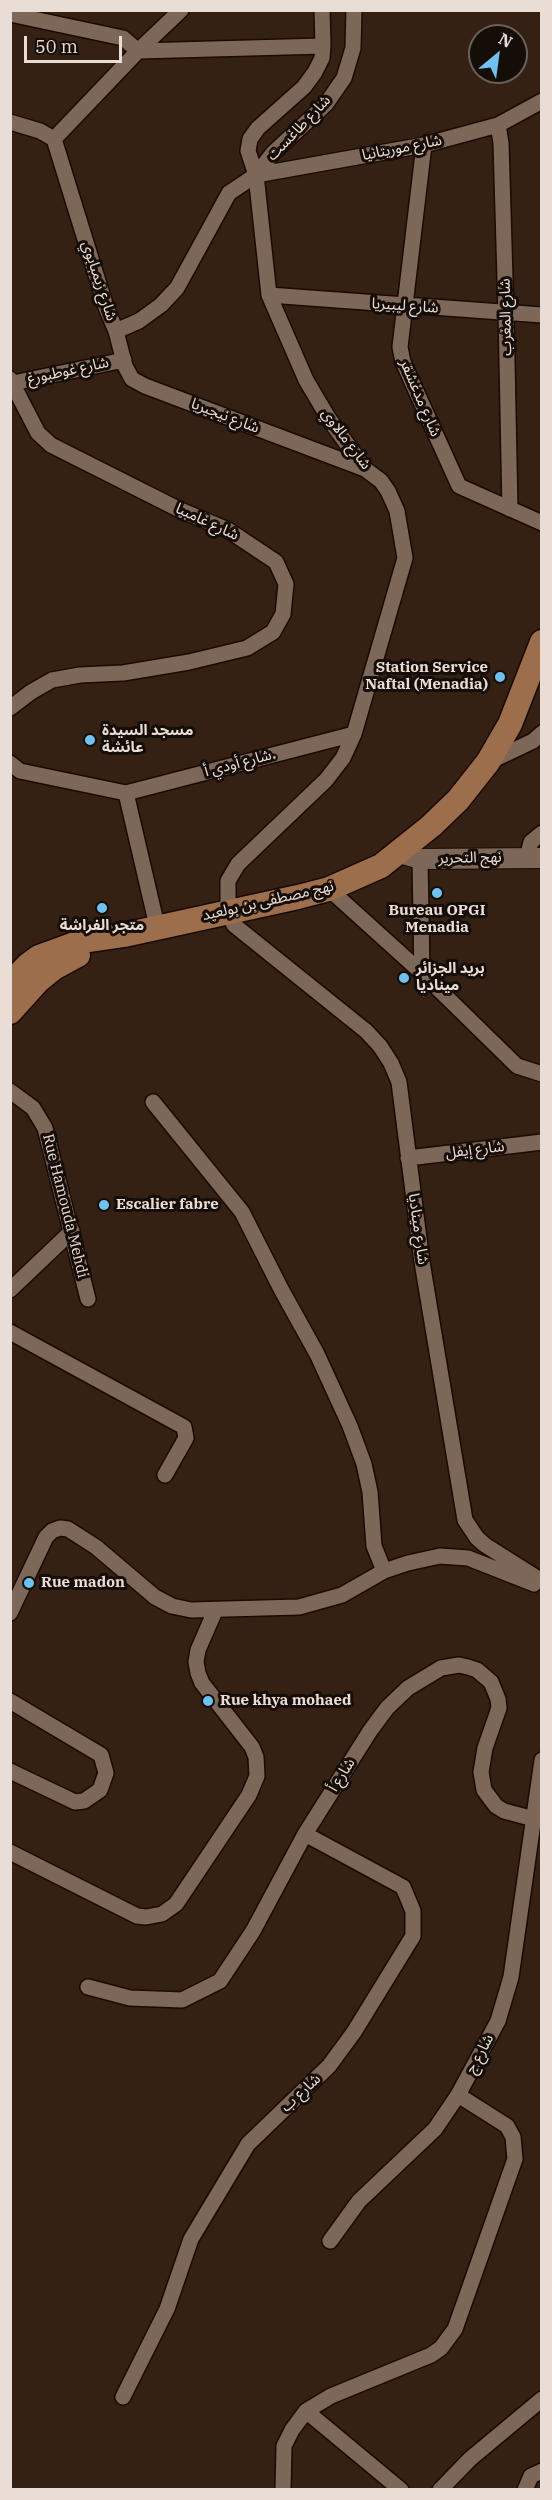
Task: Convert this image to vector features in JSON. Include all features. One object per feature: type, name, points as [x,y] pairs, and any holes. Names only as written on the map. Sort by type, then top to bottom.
[{"type":"main road","name":"نهج مصطفى بن بولعيد","points":[[10,984],[39,957],[83,941],[124,935],[329,889],[409,856],[488,762],[510,724],[542,642]]},
{"type":"main road","name":"نهج مصطفى بن بولعيد","points":[[10,1012],[38,981],[54,968],[70,958],[124,935]]},
{"type":"street","points":[[10,122],[40,131],[54,139],[138,51],[181,10]]},
{"type":"street","points":[[10,14],[123,38],[138,51],[323,46],[322,10]]},
{"type":"street","name":"شارع طاغست","points":[[256,175],[273,153],[327,104],[344,78],[353,48],[354,10]]},
{"type":"street","name":"شارع مالاوي","points":[[228,911],[228,881],[238,864],[326,780],[344,758],[354,734],[405,558],[402,534],[388,491],[381,481],[365,469],[329,419],[306,380],[269,296],[256,175],[248,151],[250,138],[304,87],[322,58],[323,46]]},
{"type":"street","name":"شارع موريتانيا","points":[[256,175],[424,145],[498,125],[542,101]]},
{"type":"street","name":"شارع المغرب","points":[[498,125],[501,143],[510,509]]},
{"type":"street","name":"شارع زيمبابوي","points":[[54,139],[106,307],[116,331],[139,321],[161,305],[177,288],[229,193],[256,175]]},
{"type":"street","name":"شارع مدغشقر","points":[[424,145],[400,347],[403,362],[459,486],[542,523]]},
{"type":"street","name":"شارع ليبيريا","points":[[269,296],[542,315]]},
{"type":"street","name":"شارع نيجيريا","points":[[116,331],[132,379],[145,386],[365,469]]},
{"type":"street","name":"شارع غوطبورغ","points":[[12,381],[124,360]]},
{"type":"street","name":"شارع غامبيا","points":[[10,708],[52,680],[80,675],[123,674],[247,648],[273,632],[283,614],[286,584],[276,562],[228,530],[180,510],[51,445],[38,433],[12,381]]},
{"type":"street","points":[[488,762],[533,741],[542,733]]},
{"type":"street","name":"شارع أودي أ.","points":[[126,793],[354,734]]},
{"type":"street","points":[[10,764],[20,771],[126,793],[157,926]]},
{"type":"street","points":[[534,858],[531,842],[542,833]]},
{"type":"street","points":[[409,856],[422,973]]},
{"type":"street","name":"نهج التحرير","points":[[409,856],[534,858]]},
{"type":"street","points":[[329,889],[422,973],[517,1066],[542,1074]]},
{"type":"street","name":"شارع ميناديا","points":[[228,911],[234,925],[366,1031],[391,1063],[399,1082],[422,1262],[465,1520],[477,1538],[485,1545],[542,1583]]},
{"type":"street","name":"Rue Hamouda Mehdi","points":[[10,1091],[33,1108],[45,1128],[88,1299]]},
{"type":"street","points":[[153,1102],[242,1212],[318,1354],[351,1426],[364,1464],[370,1492],[374,1546],[384,1571]]},
{"type":"street","name":"شارع إيفل","points":[[408,1158],[542,1142]]},
{"type":"street","points":[[10,1290],[72,1232]]},
{"type":"street","points":[[10,1332],[184,1427],[186,1438],[165,1475]]},
{"type":"street","points":[[10,1613],[15,1588],[46,1537],[56,1529],[64,1528],[96,1546],[154,1597],[172,1606],[191,1610],[299,1607],[342,1595],[384,1571],[425,1558],[454,1556],[468,1558],[531,1583],[542,1583]]},
{"type":"street","points":[[10,1852],[137,1916],[154,1917],[176,1904],[249,1795],[257,1776],[256,1757],[252,1748],[202,1683],[198,1673],[198,1650],[215,1611]]},
{"type":"street","name":"شارع أ","points":[[88,1987],[130,1998],[182,2000],[220,1981],[253,1931],[305,1834],[387,1708],[408,1688],[441,1668],[459,1665],[477,1670],[491,1682],[499,1708],[485,1748],[481,1772],[484,1790],[496,1806],[504,1811],[534,1820]]},
{"type":"street","points":[[10,1701],[101,1755],[106,1773],[100,1791],[84,1801],[75,1802],[10,1771]]},
{"type":"street","name":"شارع ج","points":[[330,2241],[359,2201],[435,2129],[458,2095],[498,2021],[511,1977],[542,1760]]},
{"type":"street","name":"شارع ب","points":[[123,2397],[167,2309],[191,2239],[248,2145],[329,2066],[354,2032],[413,1936],[413,1911],[403,1887],[305,1834]]},
{"type":"street","points":[[283,2490],[284,2446],[306,2411],[331,2396],[431,2355],[449,2340],[456,2329],[515,2159],[513,2136],[507,2126],[458,2095]]},
{"type":"street","points":[[440,2490],[470,2459],[542,2399]]},
{"type":"street","points":[[306,2411],[401,2490]]},
{"type":"street","points":[[525,2490],[531,2476],[542,2471]]},
{"type":"place","name":"Station Service Naftal (Menadia)","points":[[500,677]]},
{"type":"place","name":"مسجد السيدة عائشة","points":[[90,740]]},
{"type":"place","name":"Bureau OPGI Menadia","points":[[437,893]]},
{"type":"place","name":"متجر الفراشة","points":[[102,908]]},
{"type":"place","name":"بريد الجزائر ميناديا","points":[[404,978]]},
{"type":"place","name":"Escalier fabre","points":[[104,1205]]},
{"type":"place","name":"Rue madon","points":[[29,1583]]},
{"type":"place","name":"Rue khya mohaed","points":[[208,1701]]}]
